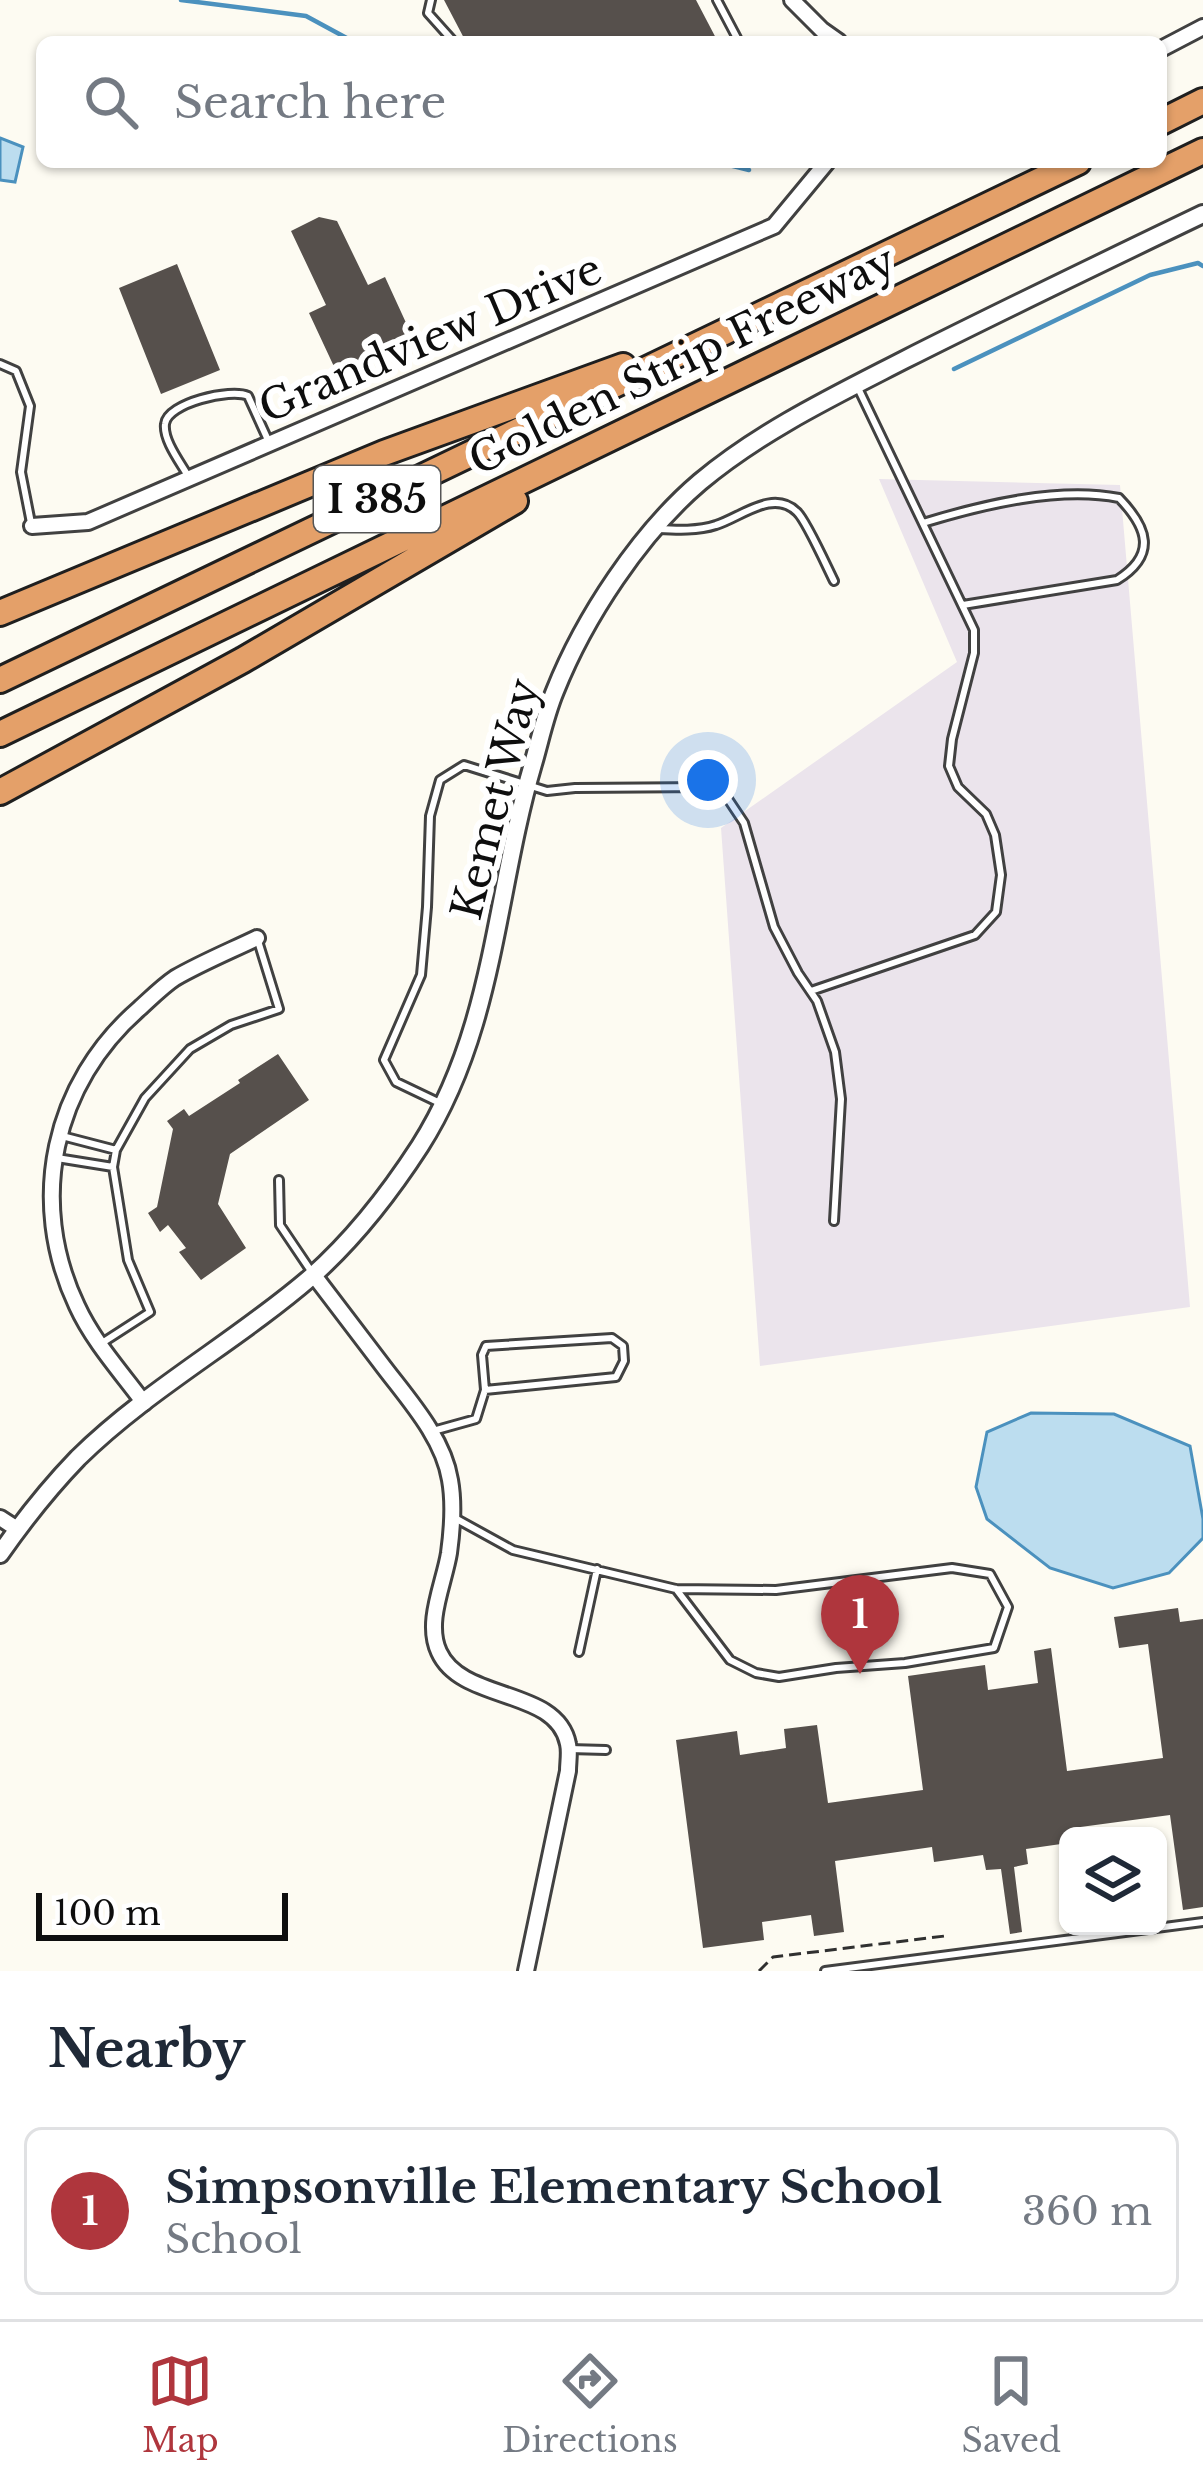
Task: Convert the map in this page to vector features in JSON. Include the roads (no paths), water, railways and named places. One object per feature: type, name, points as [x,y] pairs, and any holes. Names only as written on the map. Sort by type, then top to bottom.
[{"type":"highway","points":[[1167,119],[1203,101]]},
{"type":"highway","name":"Golden Strip Freeway","points":[[0,734],[1203,151]]},
{"type":"highway","name":"Golden Strip Freeway","points":[[0,680],[1066,168]]},
{"type":"highway","points":[[0,613],[384,453],[755,319]]},
{"type":"highway","points":[[0,792],[242,660],[676,406]]},
{"type":"street","points":[[792,0],[830,36]]},
{"type":"street","points":[[1167,46],[1203,27]]},
{"type":"street","name":"Grandview Drive","points":[[32,526],[88,522],[774,226],[822,168]]},
{"type":"street","name":"Kemet Way","points":[[0,1554],[79,1458],[314,1274],[373,1214],[422,1143],[470,1038],[492,962],[526,787],[553,697],[604,596],[655,529],[700,482],[787,421],[1203,214]]},
{"type":"street","points":[[145,1403],[78,1310],[65,1277],[54,1238],[58,1136],[70,1097],[117,1028],[173,980],[257,938]]},
{"type":"street","points":[[314,1274],[404,1393],[443,1456],[451,1481],[451,1517],[434,1620],[440,1656],[471,1682],[550,1715],[563,1730],[569,1749],[526,1971]]},
{"type":"street","points":[[0,1518],[17,1529]]},
{"type":"lane","points":[[431,0],[428,13],[449,36]]},
{"type":"lane","points":[[717,0],[736,36]]},
{"type":"lane","points":[[0,364],[16,371],[30,406],[20,472],[32,526]]},
{"type":"lane","points":[[811,992],[975,934],[996,912],[1001,875],[986,814],[958,787],[949,766],[974,653],[974,630],[856,385]]},
{"type":"lane","points":[[189,478],[164,430],[171,411],[237,391],[248,396],[270,443]]},
{"type":"lane","points":[[923,523],[972,508],[1070,494],[1119,498],[1137,517],[1145,548],[1134,569],[1117,580],[964,604]]},
{"type":"lane","points":[[655,529],[716,525],[759,505],[778,503],[797,511],[834,581]]},
{"type":"lane","points":[[442,1104],[396,1082],[384,1060],[421,975],[430,816],[440,780],[464,765],[547,791],[708,787],[728,800],[744,824],[774,927],[817,1001],[835,1052],[841,1099],[834,1221]]},
{"type":"lane","points":[[100,1344],[150,1312],[128,1260],[113,1167],[116,1150],[145,1098],[190,1049],[231,1025],[280,1009],[257,938]]},
{"type":"lane","points":[[58,1136],[116,1150]]},
{"type":"lane","points":[[54,1158],[113,1167]]},
{"type":"lane","points":[[279,1180],[280,1225],[314,1274]]},
{"type":"lane","points":[[430,1432],[476,1419],[484,1390],[486,1346],[612,1338],[623,1346],[616,1377],[484,1390]]},
{"type":"lane","points":[[451,1517],[514,1550],[676,1589],[776,1590],[952,1568],[990,1574],[1008,1607],[994,1648],[779,1677],[756,1673],[730,1660],[676,1589]]},
{"type":"lane","points":[[579,1652],[597,1569]]},
{"type":"lane","points":[[569,1749],[606,1750]]},
{"type":"lane","points":[[825,1971],[1203,1922]]},
{"type":"water","points":[[0,138],[23,147],[15,182],[0,180]]},
{"type":"water","points":[[1031,1413],[1114,1414],[1190,1446],[1203,1538],[1169,1573],[1113,1588],[1050,1568],[987,1519],[976,1487],[987,1432]]},
{"type":"waterway","points":[[181,0],[306,16],[343,36]]},
{"type":"waterway","points":[[741,168],[749,170]]},
{"type":"waterway","points":[[954,369],[1150,275],[1198,263],[1203,266]]},
{"type":"place","name":"Simpsonville Elementary School","points":[[860,1674]]}]
